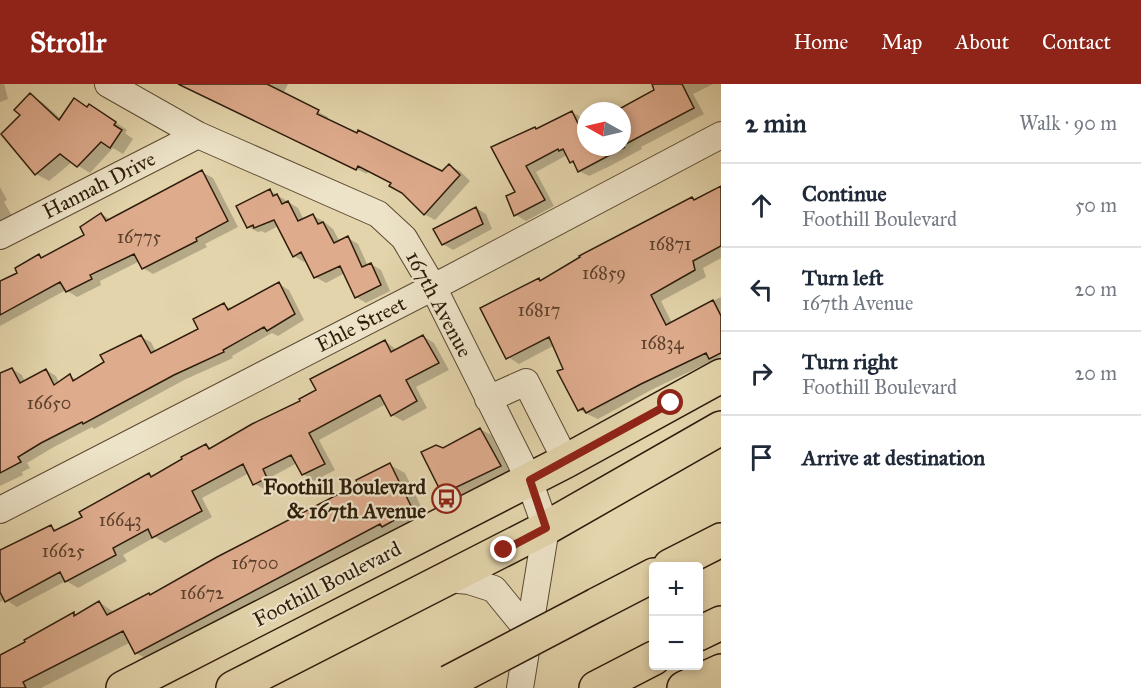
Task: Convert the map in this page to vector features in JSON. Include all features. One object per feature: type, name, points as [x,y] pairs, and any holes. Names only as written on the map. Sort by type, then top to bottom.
[{"type":"main road","name":"Foothill Boulevard","points":[[123,688],[530,480],[721,376]]},
{"type":"main road","points":[[233,688],[546,528],[721,428]]},
{"type":"main road","points":[[679,562],[721,540]]},
{"type":"main road","points":[[442,685],[649,578]]},
{"type":"main road","points":[[703,632],[721,623]]},
{"type":"main road","points":[[596,688],[649,661]]},
{"type":"main road","points":[[684,688],[721,671]]},
{"type":"street","name":"167th Avenue","points":[[108,84],[198,135],[378,214],[404,238],[433,287],[530,480],[546,528],[520,688]]},
{"type":"street","name":"Hannah Drive","points":[[0,236],[198,135]]},
{"type":"street","name":"Ehle Street","points":[[0,510],[433,287],[721,135]]},
{"type":"street","points":[[488,399],[526,382],[566,461]]},
{"type":"street","points":[[449,579],[469,581],[495,589],[529,632]]},
{"type":"building","points":[[178,84],[267,84],[319,110],[317,114],[357,133],[358,130],[442,171],[449,164],[460,175],[424,215],[402,193],[389,186],[391,183],[358,166],[356,170]]},
{"type":"building","points":[[652,84],[682,84],[694,108],[631,141],[631,102],[654,90]]},
{"type":"building","points":[[30,93],[59,120],[74,98],[87,107],[89,104],[116,122],[114,125],[122,130],[110,148],[101,142],[77,167],[60,154],[35,175],[1,134],[20,115],[14,110]]},
{"type":"building","points":[[572,111],[577,121],[577,156],[608,156],[578,172],[573,161],[570,163],[563,149],[559,151],[558,149],[526,166],[545,200],[514,216],[506,196],[515,192],[491,147],[535,127],[536,129]]},
{"type":"building","points":[[202,170],[228,221],[196,238],[197,241],[142,269],[134,254],[90,275],[92,279],[66,292],[60,282],[0,315],[0,281],[17,273],[15,268],[39,254],[41,258],[84,235],[80,227],[101,213],[106,221]]},
{"type":"building","points":[[721,186],[721,246],[693,261],[695,270],[651,295],[666,325],[713,300],[721,316],[721,353],[709,359],[706,353],[586,413],[583,408],[578,411],[557,371],[563,369],[549,337],[506,359],[480,308],[539,278],[540,281],[579,256],[692,197],[694,200]]},
{"type":"building","points":[[270,189],[273,196],[277,194],[282,204],[288,201],[298,221],[313,214],[318,224],[323,222],[334,243],[348,236],[362,267],[371,263],[381,285],[355,298],[340,266],[314,278],[301,252],[293,257],[274,220],[254,228],[253,225],[247,228],[236,206]]},
{"type":"building","points":[[476,207],[483,224],[442,245],[433,229]]},
{"type":"building","points":[[279,282],[295,314],[267,331],[264,327],[223,350],[224,352],[41,443],[18,457],[21,462],[0,473],[0,373],[12,368],[20,383],[46,369],[54,385],[70,374],[73,381],[104,362],[100,355],[141,335],[151,353],[198,329],[193,319],[224,303],[228,310]]},
{"type":"building","points":[[423,335],[439,363],[406,380],[417,401],[391,416],[380,395],[309,433],[325,464],[302,475],[291,455],[263,469],[267,478],[253,485],[243,464],[192,491],[202,511],[152,538],[148,529],[113,548],[116,555],[65,582],[60,572],[5,602],[0,592],[0,550],[51,525],[54,531],[82,517],[79,512],[149,473],[151,477],[206,444],[209,449],[252,424],[300,401],[299,399],[316,390],[310,379],[385,340],[391,352]]},
{"type":"building","points":[[480,428],[501,466],[442,494],[421,452],[436,445],[443,448]]},
{"type":"building","points":[[390,463],[413,510],[382,527],[380,524],[135,654],[123,631],[23,682],[26,688],[0,688],[0,655],[25,642],[24,640],[99,601],[107,615],[149,593],[150,595],[217,557],[358,484],[356,480]]},
{"type":"place","name":"Foothill Boulevard & 167th Avenue","points":[[447,499]]},
{"type":"route","points":[[504,550],[546,528],[530,480],[671,403]]}]
